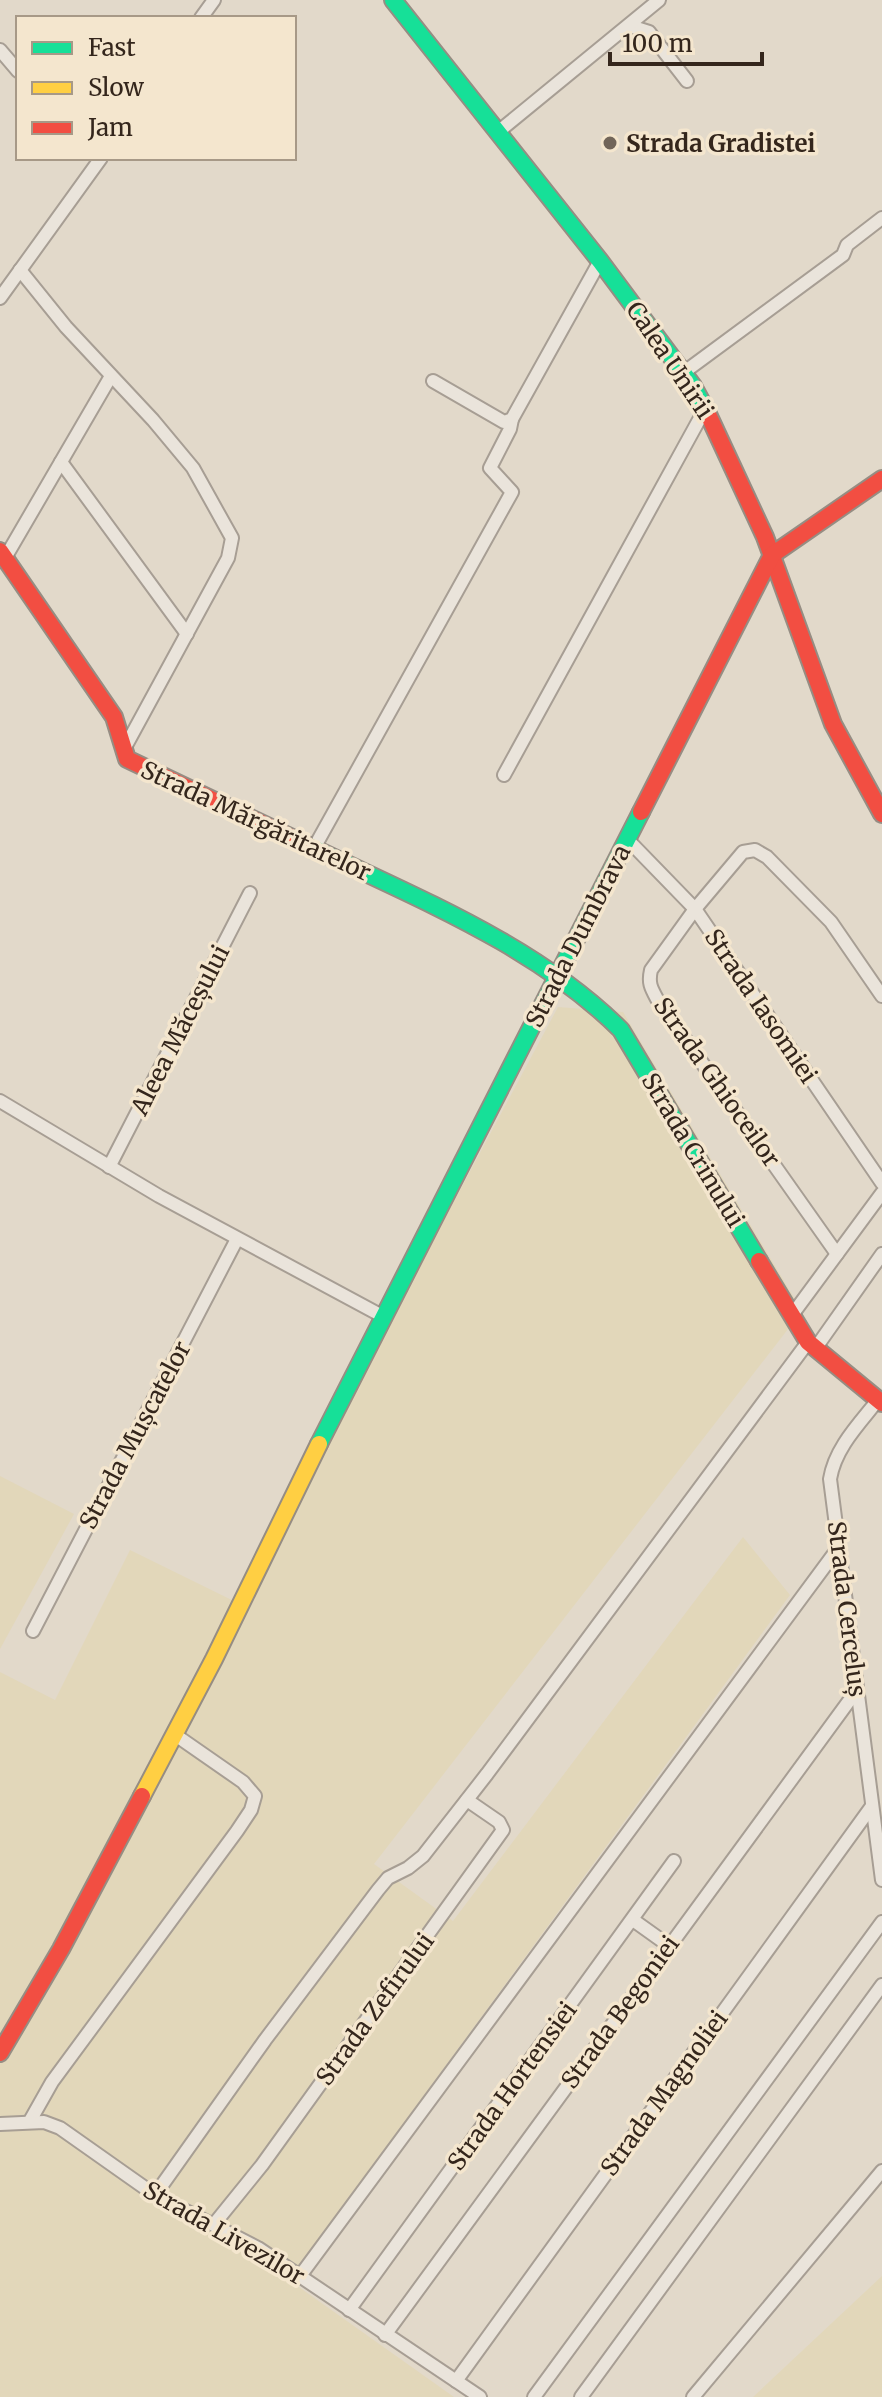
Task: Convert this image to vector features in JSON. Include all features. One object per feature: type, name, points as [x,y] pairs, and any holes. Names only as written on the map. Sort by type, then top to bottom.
[{"type":"street","name":"Calea Unirii","points":[[393,0],[600,261],[683,373],[705,409],[772,555],[833,724],[882,814]]},
{"type":"street","points":[[498,132],[659,0]]},
{"type":"street","points":[[630,26],[649,32],[687,81]]},
{"type":"street","points":[[0,50],[16,69]]},
{"type":"street","points":[[0,298],[96,160]]},
{"type":"street","points":[[683,373],[843,255],[847,245],[882,218]]},
{"type":"street","points":[[314,848],[512,492],[490,468],[512,419],[600,261]]},
{"type":"street","points":[[20,270],[66,327],[153,420],[193,468],[232,538],[228,558],[123,751]]},
{"type":"street","points":[[2,555],[111,376]]},
{"type":"street","points":[[433,381],[504,422],[512,419]]},
{"type":"street","points":[[504,775],[705,409]]},
{"type":"street","points":[[61,462],[187,634]]},
{"type":"street","points":[[772,555],[882,479]]},
{"type":"street","name":"Strada Mărgăritarelor","points":[[2,555],[114,717],[127,759],[454,916],[558,976]]},
{"type":"street","name":"Strada Dumbrava","points":[[0,2053],[61,1949],[174,1734],[772,555]]},
{"type":"street","name":"Strada Iasomiei","points":[[628,840],[695,909],[882,1183]]},
{"type":"street","name":"Strada Ghioceilor","points":[[837,1254],[649,985],[651,970],[695,909],[743,852],[759,851],[831,922],[882,996]]},
{"type":"street","name":"Aleea Măceșului","points":[[109,1167],[250,893]]},
{"type":"street","name":"Strada Crinului","points":[[558,976],[621,1030],[812,1346]]},
{"type":"street","points":[[0,1101],[109,1167],[384,1317]]},
{"type":"street","points":[[792,1315],[882,1193]]},
{"type":"street","name":"Strada Mușcatelor","points":[[33,1631],[237,1239]]},
{"type":"street","points":[[155,2195],[265,2040],[378,1890],[388,1878],[423,1856],[882,1254]]},
{"type":"street","points":[[812,1346],[880,1401]]},
{"type":"street","name":"Strada Cerceluș","points":[[880,1401],[833,1462],[830,1479],[882,1880]]},
{"type":"street","points":[[300,2276],[839,1547]]},
{"type":"street","name":"Strada Begoniei","points":[[385,2335],[857,1690]]},
{"type":"street","points":[[30,2121],[52,2082],[254,1804],[255,1796],[243,1782],[174,1734]]},
{"type":"street","name":"Strada Zefirului","points":[[215,2223],[262,2165],[503,1830],[499,1822],[467,1800]]},
{"type":"street","name":"Strada Magnoliei","points":[[456,2381],[872,1806]]},
{"type":"street","name":"Strada Hortensiei","points":[[349,2310],[674,1861]]},
{"type":"street","points":[[633,1920],[668,1945]]},
{"type":"street","points":[[534,2397],[882,1922]]},
{"type":"street","points":[[581,2397],[882,1985]]},
{"type":"street","name":"Strada Livezilor","points":[[0,2124],[30,2121],[60,2128],[155,2195],[215,2223],[258,2248],[480,2397]]},
{"type":"street","points":[[693,2397],[882,2171]]},
{"type":"shaded area","points":[[558,1007],[623,1012],[802,1311],[374,1864],[453,1921],[743,1537],[790,1595],[289,2280],[454,2397],[0,2397],[0,1672],[55,1700],[130,1550],[248,1608],[356,1385]]},
{"type":"shaded area","points":[[0,1476],[74,1514],[0,1649]]},
{"type":"shaded area","points":[[882,2276],[882,2397],[753,2397]]},
{"type":"traffic: fast","points":[[393,0],[600,261],[693,386],[707,412]]},
{"type":"traffic: fast","points":[[319,1444],[641,812]]},
{"type":"traffic: fast","points":[[309,846],[513,948],[588,1000],[621,1030],[759,1261]]},
{"type":"traffic: slow","points":[[142,1796],[214,1659],[319,1444]]},
{"type":"traffic: jam","points":[[707,412],[765,537],[833,724],[882,814]]},
{"type":"traffic: jam","points":[[641,812],[772,555],[882,479]]},
{"type":"traffic: jam","points":[[0,551],[114,717],[127,759],[309,846]]},
{"type":"traffic: jam","points":[[759,1261],[808,1342],[882,1403]]},
{"type":"traffic: jam","points":[[0,2053],[61,1949],[142,1796]]},
{"type":"place","name":"Strada Gradistei","points":[[610,143]]}]
